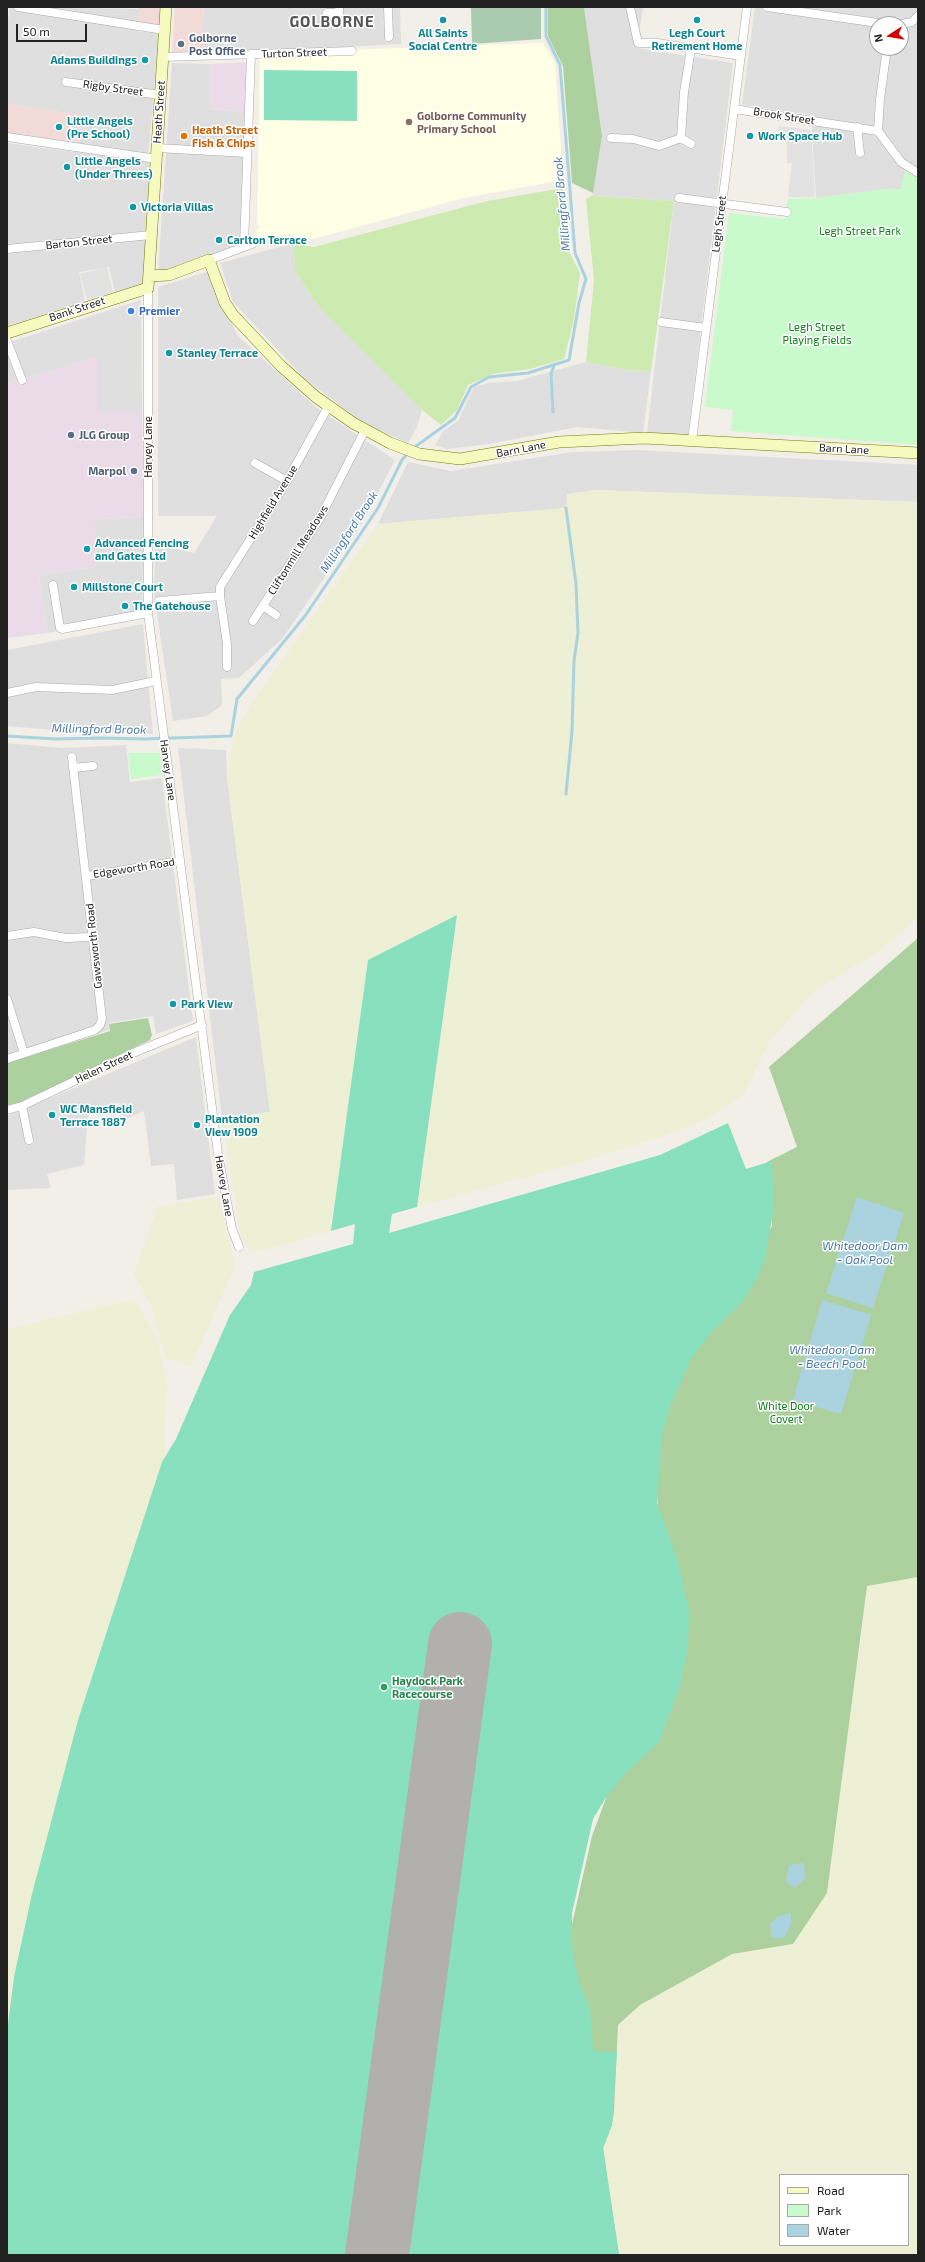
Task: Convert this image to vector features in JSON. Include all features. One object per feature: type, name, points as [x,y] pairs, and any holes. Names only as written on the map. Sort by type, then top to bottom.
[{"type":"street","points":[[18,7],[164,30]]},
{"type":"street","name":"Heath Street","points":[[148,288],[166,7]]},
{"type":"street","points":[[327,14],[339,13],[339,7]]},
{"type":"street","points":[[388,7],[389,37]]},
{"type":"street","points":[[630,7],[638,43],[690,48],[741,56]]},
{"type":"street","name":"Legh Street","points":[[692,441],[747,7]]},
{"type":"street","points":[[767,7],[869,22]]},
{"type":"street","points":[[909,23],[912,22],[918,16]]},
{"type":"street","points":[[681,138],[684,92],[690,48]]},
{"type":"street","name":"Turton Street","points":[[163,57],[352,51]]},
{"type":"street","points":[[149,276],[169,275],[248,245],[246,153],[251,54]]},
{"type":"street","points":[[886,56],[880,99],[878,131],[901,162],[918,173]]},
{"type":"street","name":"Rigby Street","points":[[66,82],[160,95]]},
{"type":"street","name":"Brook Street","points":[[734,109],[878,131]]},
{"type":"street","points":[[857,127],[860,153]]},
{"type":"street","points":[[7,137],[157,159]]},
{"type":"street","points":[[611,138],[628,138],[659,146],[681,138]]},
{"type":"street","points":[[681,138],[691,144]]},
{"type":"street","points":[[157,148],[246,153]]},
{"type":"street","points":[[679,198],[786,212]]},
{"type":"street","name":"Barton Street","points":[[7,249],[151,235]]},
{"type":"street","name":"Barn Lane","points":[[209,260],[225,303],[241,326],[285,371],[328,407],[365,430],[407,451],[460,459],[559,442],[592,439],[692,441],[918,454]]},
{"type":"street","name":"Bank Street","points":[[7,333],[148,288]]},
{"type":"street","name":"Harvey Lane","points":[[148,288],[148,613],[218,1154],[232,1229],[239,1248]]},
{"type":"street","points":[[661,322],[706,328]]},
{"type":"street","points":[[7,341],[22,380]]},
{"type":"street","name":"Highfield Avenue","points":[[220,596],[220,587],[286,481],[328,407]]},
{"type":"street","name":"Cliftonmill Meadows","points":[[253,621],[320,518],[365,430]]},
{"type":"street","points":[[255,463],[286,481]]},
{"type":"street","points":[[53,585],[60,628],[62,629],[148,613]]},
{"type":"street","points":[[159,601],[220,596],[227,644],[227,667]]},
{"type":"street","name":"Cliftonmill Meadows","points":[[263,606],[276,615]]},
{"type":"street","points":[[7,693],[42,686],[112,690],[156,681]]},
{"type":"street","name":"Gawsworth Road","points":[[7,1059],[95,1030],[100,1025],[102,1019],[91,937],[87,876],[72,757]]},
{"type":"street","points":[[73,768],[93,766]]},
{"type":"street","name":"Edgeworth Road","points":[[87,876],[180,861]]},
{"type":"street","points":[[7,936],[34,932],[66,938],[91,937]]},
{"type":"street","points":[[7,999],[24,1053]]},
{"type":"street","name":"Helen Street","points":[[7,1110],[22,1106],[140,1050],[202,1025]]},
{"type":"street","points":[[22,1106],[29,1140]]},
{"type":"shaded area","points":[[10,7],[139,9],[137,31],[159,34],[148,158],[76,145],[80,115],[7,104],[7,26]]},
{"type":"shaded area","points":[[134,7],[162,7],[160,26],[137,23],[139,9]]},
{"type":"shaded area","points":[[175,7],[204,7],[201,37],[203,54],[172,55]]},
{"type":"shaded area","points":[[204,7],[400,7],[401,44],[203,54],[201,37]]},
{"type":"shaded area","points":[[471,7],[541,7],[541,39],[472,44]]},
{"type":"shaded area","points":[[584,7],[643,7],[637,48],[733,63],[688,436],[647,433],[674,201],[592,196],[602,136]]},
{"type":"shaded area","points":[[755,7],[918,7],[918,175],[901,189],[877,190],[816,198],[811,115],[742,105]]},
{"type":"shaded area","name":"Golborne Community Primary School","points":[[543,43],[555,63],[563,180],[464,198],[313,239],[297,238],[294,234],[256,238],[256,231],[260,225],[257,225],[260,53]]},
{"type":"shaded area","points":[[250,62],[246,112],[209,109],[209,64]]},
{"type":"shaded area","points":[[172,63],[209,64],[209,109],[246,112],[242,246],[158,274]]},
{"type":"shaded area","points":[[7,104],[80,115],[76,145],[7,133]]},
{"type":"shaded area","points":[[779,126],[811,130],[815,197],[788,197],[792,163],[787,163],[787,142],[777,141]]},
{"type":"shaded area","points":[[7,143],[150,162],[148,275],[143,284],[115,292],[109,267],[79,272],[85,302],[7,326]]},
{"type":"shaded area","points":[[294,243],[295,271],[318,306],[422,410],[417,427],[408,443],[363,423],[304,378],[233,302],[220,263]]},
{"type":"shaded area","points":[[107,267],[113,292],[87,300],[80,274]]},
{"type":"shaded area","points":[[210,271],[237,335],[317,408],[395,460],[362,523],[282,639],[239,678],[221,679],[221,706],[207,716],[173,721],[154,594],[155,549],[177,549],[194,553],[217,516],[158,516],[158,287]]},
{"type":"shaded area","points":[[141,300],[142,412],[97,412],[97,357],[7,384],[7,343]]},
{"type":"shaded area","points":[[97,357],[97,412],[142,412],[144,517],[95,519],[96,567],[39,575],[47,633],[7,638],[7,384]]},
{"type":"shaded area","points":[[586,362],[627,370],[651,371],[643,433],[577,427],[489,444],[447,449],[435,445],[443,431],[458,421],[474,387],[488,383],[517,381]]},
{"type":"shaded area","points":[[638,450],[918,465],[918,502],[594,490],[566,508],[378,524],[408,462],[451,471],[573,452]]},
{"type":"shaded area","points":[[594,490],[918,502],[918,918],[876,953],[814,991],[769,1042],[744,1094],[708,1118],[667,1135],[589,1160],[417,1207],[457,915],[368,960],[331,1231],[272,1248],[255,1252],[250,1251],[241,1239],[222,1119],[270,1112],[227,777],[234,736],[247,710],[378,524],[566,508],[567,494]]},
{"type":"shaded area","points":[[144,517],[142,614],[47,633],[39,575],[96,567],[94,519]]},
{"type":"shaded area","points":[[143,624],[153,734],[76,732],[7,726],[7,650]]},
{"type":"shaded area","points":[[7,743],[62,748],[126,745],[130,782],[162,778],[193,1021],[156,1034],[153,1016],[108,1023],[109,1030],[7,1063]]},
{"type":"shaded area","points":[[178,748],[226,750],[227,777],[270,1112],[222,1119]]},
{"type":"shaded area","points":[[196,1037],[215,1194],[177,1200],[174,1164],[151,1166],[144,1111],[124,1120],[119,1102],[88,1114],[84,1165],[47,1174],[51,1188],[7,1190],[7,1116]]},
{"type":"shaded area","points":[[219,1197],[235,1266],[191,1367],[165,1358],[151,1306],[134,1274],[158,1206]]},
{"type":"shaded area","points":[[134,1299],[156,1336],[167,1382],[165,1457],[78,1720],[14,1977],[7,2032],[7,1329]]},
{"type":"shaded area","points":[[918,1577],[918,2255],[619,2255],[603,2148],[612,2125],[614,2111],[618,2025],[640,2005],[732,1953],[792,1944],[827,1893],[867,1586]]},
{"type":"green space","points":[[548,7],[584,7],[602,136],[593,193],[572,183],[563,66],[548,36]]},
{"type":"green space","points":[[264,70],[357,71],[357,121],[264,120]]},
{"type":"green space","name":"Legh Street Playing Fields","points":[[905,171],[918,175],[918,445],[731,431],[733,410],[705,407],[729,213],[785,219],[788,199],[816,198],[877,190],[901,189]]},
{"type":"green space","points":[[563,188],[569,252],[580,273],[574,319],[564,359],[530,369],[492,374],[468,385],[457,410],[441,425],[422,410],[318,306],[295,271],[294,243],[314,247],[487,201]]},
{"type":"green space","points":[[592,196],[674,201],[651,371],[627,370],[586,362],[594,280],[586,199]]},
{"type":"green space","points":[[128,753],[160,753],[162,775],[131,779]]},
{"type":"green space","name":"Haydock Park Racecourse","points":[[457,915],[417,1207],[392,1214],[389,1233],[660,1155],[728,1123],[746,1169],[772,1161],[774,1207],[765,1259],[757,1279],[742,1302],[709,1335],[691,1359],[670,1406],[662,1435],[657,1503],[677,1558],[689,1610],[688,1649],[679,1689],[659,1742],[624,1775],[605,1799],[593,1819],[572,1913],[572,1946],[578,1979],[590,2009],[593,2051],[617,2052],[612,2125],[603,2148],[619,2255],[7,2255],[7,2032],[14,1977],[32,1894],[78,1720],[162,1462],[176,1439],[230,1315],[251,1285],[254,1272],[353,1244],[355,1224],[331,1231],[368,960]]},
{"type":"green space","name":"White Door Covert","points":[[918,938],[918,1577],[867,1586],[827,1893],[793,1944],[732,1954],[640,2005],[618,2025],[614,2111],[612,2125],[603,2148],[619,2255],[497,2255],[592,1836],[665,1638],[651,1382],[748,1266],[772,1226],[767,1162],[797,1147],[769,1067]]},
{"type":"green space","points":[[148,1018],[152,1035],[150,1040],[106,1061],[97,1070],[85,1071],[73,1080],[28,1098],[21,1104],[7,1107],[7,1063],[110,1031],[109,1024]]},
{"type":"water","name":"Whitedoor Dam - Oak Pool","points":[[857,1197],[904,1213],[873,1308],[826,1293]]},
{"type":"water","name":"Whitedoor Dam - Beech Pool","points":[[822,1300],[871,1315],[841,1414],[793,1400]]},
{"type":"water","points":[[804,1863],[805,1878],[795,1888],[786,1882],[789,1865]]},
{"type":"water","points":[[791,1913],[791,1925],[784,1938],[772,1938],[770,1925],[778,1916]]},
{"type":"waterway","name":"Millingford Brook","points":[[412,449],[455,418],[471,387],[489,377],[528,373],[569,360],[579,303],[586,279],[575,253],[560,65],[546,36],[546,7]]},
{"type":"waterway","points":[[553,412],[551,373],[554,366]]},
{"type":"waterway","name":"Millingford Brook","points":[[7,736],[56,739],[144,739],[231,736],[237,699],[305,616],[378,508],[402,460],[408,453]]},
{"type":"waterway","points":[[566,508],[576,584],[578,633],[574,661],[572,731],[566,794]]},
{"type":"runway","points":[[377,2255],[460,1644]]},
{"type":"place","name":"All Saints Social Centre","points":[[443,20]]},
{"type":"place","name":"Legh Court Retirement Home","points":[[697,20]]},
{"type":"place","name":"Golborne Post Office","points":[[181,44]]},
{"type":"place","name":"Adams Buildings","points":[[145,60]]},
{"type":"place","name":"Golborne Community Primary School","points":[[409,122]]},
{"type":"place","name":"Little Angels (Pre School)","points":[[59,127]]},
{"type":"place","name":"Heath Street Fish & Chips","points":[[184,136]]},
{"type":"place","name":"Work Space Hub","points":[[750,136]]},
{"type":"place","name":"Little Angels (Under Threes)","points":[[67,167]]},
{"type":"place","name":"Victoria Villas","points":[[133,207]]},
{"type":"place","name":"Carlton Terrace","points":[[219,240]]},
{"type":"place","name":"Premier","points":[[131,311]]},
{"type":"place","name":"Stanley Terrace","points":[[169,353]]},
{"type":"place","name":"JLG Group","points":[[71,435]]},
{"type":"place","name":"Marpol","points":[[134,471]]},
{"type":"place","name":"Advanced Fencing and Gates Ltd","points":[[87,549]]},
{"type":"place","name":"Millstone Court","points":[[74,587]]},
{"type":"place","name":"The Gatehouse","points":[[125,606]]},
{"type":"place","name":"Park View","points":[[173,1004]]},
{"type":"place","name":"WC Mansfield Terrace 1887","points":[[52,1115]]},
{"type":"place","name":"Plantation View 1909","points":[[197,1125]]},
{"type":"place","name":"Haydock Park Racecourse","points":[[384,1687]]},
{"type":"district","name":"GOLBORNE","points":[[332,22]]},
{"type":"park label","name":"Legh Street Park","points":[[860,231]]}]
